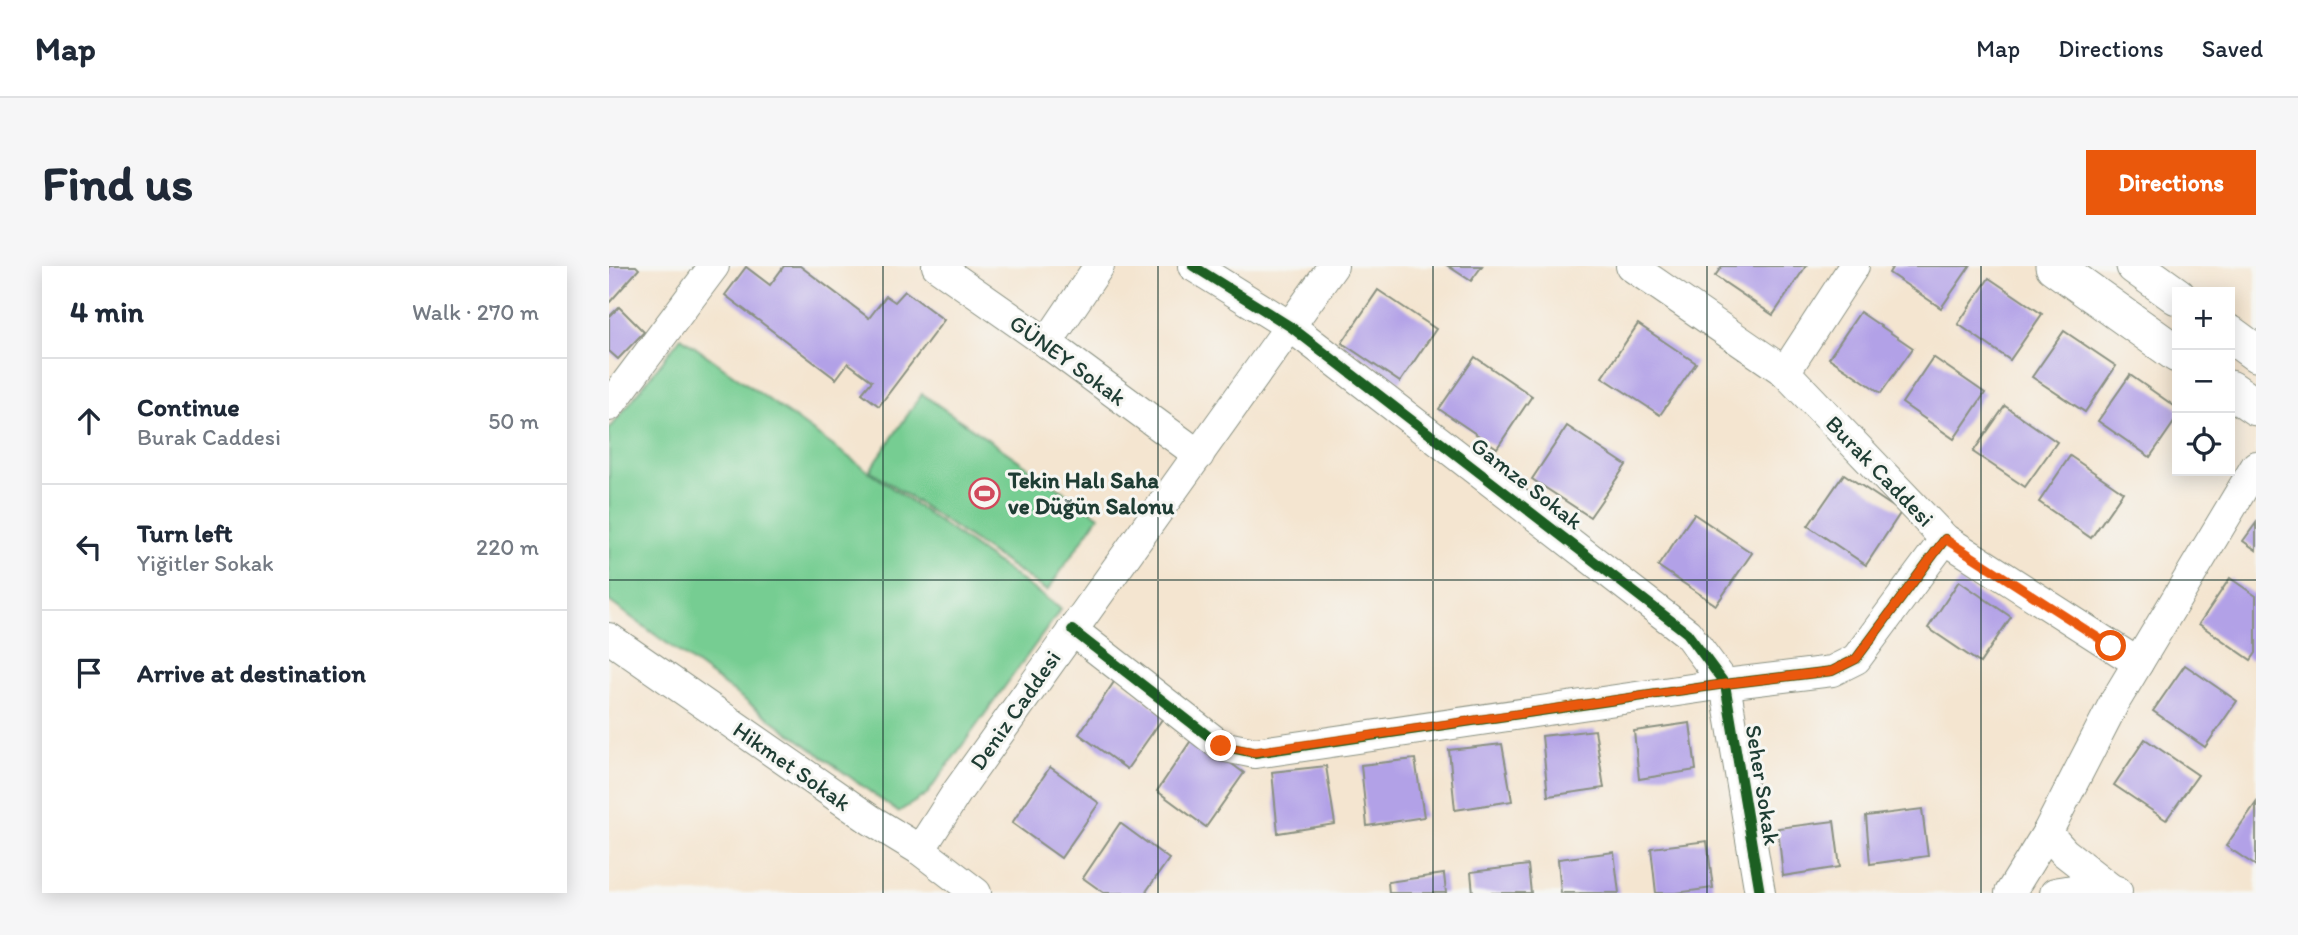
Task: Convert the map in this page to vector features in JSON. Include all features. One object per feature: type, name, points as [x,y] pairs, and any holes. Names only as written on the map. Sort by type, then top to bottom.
[{"type":"main road","points":[[2054,266],[2172,350]]},
{"type":"main road","points":[[2135,266],[2172,292]]},
{"type":"main road","points":[[2235,338],[2256,353]]},
{"type":"main road","points":[[2235,392],[2256,407]]},
{"type":"street","points":[[609,406],[714,266]]},
{"type":"street","name":"GÜNEY Sokak","points":[[936,266],[1047,343],[1199,455]]},
{"type":"street","points":[[1047,343],[1099,266]]},
{"type":"street","name":"Gamze Sokak","points":[[1192,266],[1291,327],[1687,633],[1725,684]]},
{"type":"street","name":"Deniz Caddesi","points":[[920,850],[957,792],[1333,266]]},
{"type":"street","name":"Burak Caddesi","points":[[1631,266],[1785,372],[1945,539],[2138,663]]},
{"type":"street","points":[[1785,372],[1854,266]]},
{"type":"street","points":[[2010,893],[2047,833],[2114,703],[2256,466]]},
{"type":"street","points":[[1072,630],[1221,746],[1255,752],[1832,671],[1856,659],[1945,539]]},
{"type":"street","name":"Hikmet Sokak","points":[[609,638],[871,820],[920,850],[976,893]]},
{"type":"street","name":"Seher Sokak","points":[[1725,684],[1760,893]]},
{"type":"street","points":[[2047,833],[2064,852],[2117,891]]},
{"type":"street","points":[[2055,893],[2117,891]]},
{"type":"green space","points":[[681,337],[1061,609],[927,794],[898,812],[609,601],[609,430]]},
{"type":"green space","name":"Tekin Halı Saha ve Düğün Salonu","points":[[922,394],[1099,516],[1047,591],[870,470]]},
{"type":"building","points":[[609,266],[636,266],[639,269],[609,303]]},
{"type":"building","points":[[784,266],[800,266],[869,318],[886,296],[895,302],[905,291],[944,320],[879,406],[862,393],[872,381],[848,363],[836,379],[725,295],[746,267],[770,285]]},
{"type":"building","points":[[1448,266],[1482,266],[1471,281]]},
{"type":"building","points":[[1722,266],[1806,266],[1773,315],[1715,276]]},
{"type":"building","points":[[1893,266],[1970,266],[1941,308],[1889,273]]},
{"type":"building","points":[[1989,278],[2042,314],[2010,360],[1958,324]]},
{"type":"building","points":[[1378,290],[1436,329],[1400,382],[1342,343]]},
{"type":"building","points":[[619,307],[644,332],[618,359],[609,351],[609,317]]},
{"type":"building","points":[[1860,312],[1913,348],[1881,393],[1829,358]]},
{"type":"building","points":[[1638,324],[1696,363],[1660,415],[1602,377]]},
{"type":"building","points":[[2064,331],[2116,366],[2085,412],[2032,377]]},
{"type":"building","points":[[1475,357],[1532,396],[1497,448],[1439,409]]},
{"type":"building","points":[[1933,357],[1985,393],[1954,439],[1902,403]]},
{"type":"building","points":[[2130,375],[2172,404],[2172,425],[2150,457],[2098,421]]},
{"type":"building","points":[[2005,406],[2057,442],[2025,487],[1973,452]]},
{"type":"building","points":[[1567,426],[1626,465],[1590,517],[1532,479]]},
{"type":"building","points":[[2070,456],[2123,492],[2091,538],[2039,502]]},
{"type":"building","points":[[1844,474],[1901,512],[1866,565],[1808,526]]},
{"type":"building","points":[[1694,514],[1752,553],[1716,605],[1658,566]]},
{"type":"building","points":[[2256,523],[2256,550],[2243,541]]},
{"type":"building","points":[[2230,578],[2256,596],[2256,653],[2251,660],[2199,624]]},
{"type":"building","points":[[1959,581],[2011,617],[1980,663],[1928,628]]},
{"type":"building","points":[[2185,665],[2237,701],[2205,747],[2153,711]]},
{"type":"building","points":[[1116,679],[1165,715],[1127,769],[1079,734]]},
{"type":"building","points":[[1690,723],[1696,770],[1639,779],[1634,731]]},
{"type":"building","points":[[1595,730],[1604,788],[1548,796],[1542,736]]},
{"type":"building","points":[[1194,736],[1244,773],[1206,827],[1157,791]]},
{"type":"building","points":[[2145,739],[2198,775],[2166,820],[2114,785]]},
{"type":"building","points":[[1502,744],[1512,801],[1455,810],[1449,750]]},
{"type":"building","points":[[1415,759],[1424,817],[1367,826],[1361,765]]},
{"type":"building","points":[[1326,766],[1335,824],[1278,833],[1272,772]]},
{"type":"building","points":[[1050,767],[1099,803],[1061,858],[1012,823]]},
{"type":"building","points":[[2256,803],[2256,866],[2226,846]]},
{"type":"building","points":[[1922,809],[1928,856],[1870,864],[1866,816]]},
{"type":"building","points":[[1834,821],[1840,867],[1783,876],[1778,828]]},
{"type":"building","points":[[1120,823],[1169,859],[1145,893],[1104,893],[1083,878]]},
{"type":"building","points":[[1707,841],[1713,888],[1656,893],[1651,848]]},
{"type":"building","points":[[1614,852],[1619,893],[1561,893],[1558,859]]},
{"type":"building","points":[[1528,865],[1531,893],[1473,893],[1471,872]]},
{"type":"building","points":[[1444,874],[1446,893],[1389,893],[1388,882]]},
{"type":"cycle path","points":[[1193,266],[1291,327],[1687,633],[1725,684],[1760,893]]},
{"type":"cycle path","points":[[1072,630],[1221,746],[1255,753],[1725,684],[1832,671],[1856,659],[1945,539]]},
{"type":"place","name":"Tekin Halı Saha ve Düğün Salonu","points":[[985,493]]},
{"type":"route","points":[[1221,746],[1255,752],[1832,671],[1856,659],[1945,539],[2111,646]]}]
